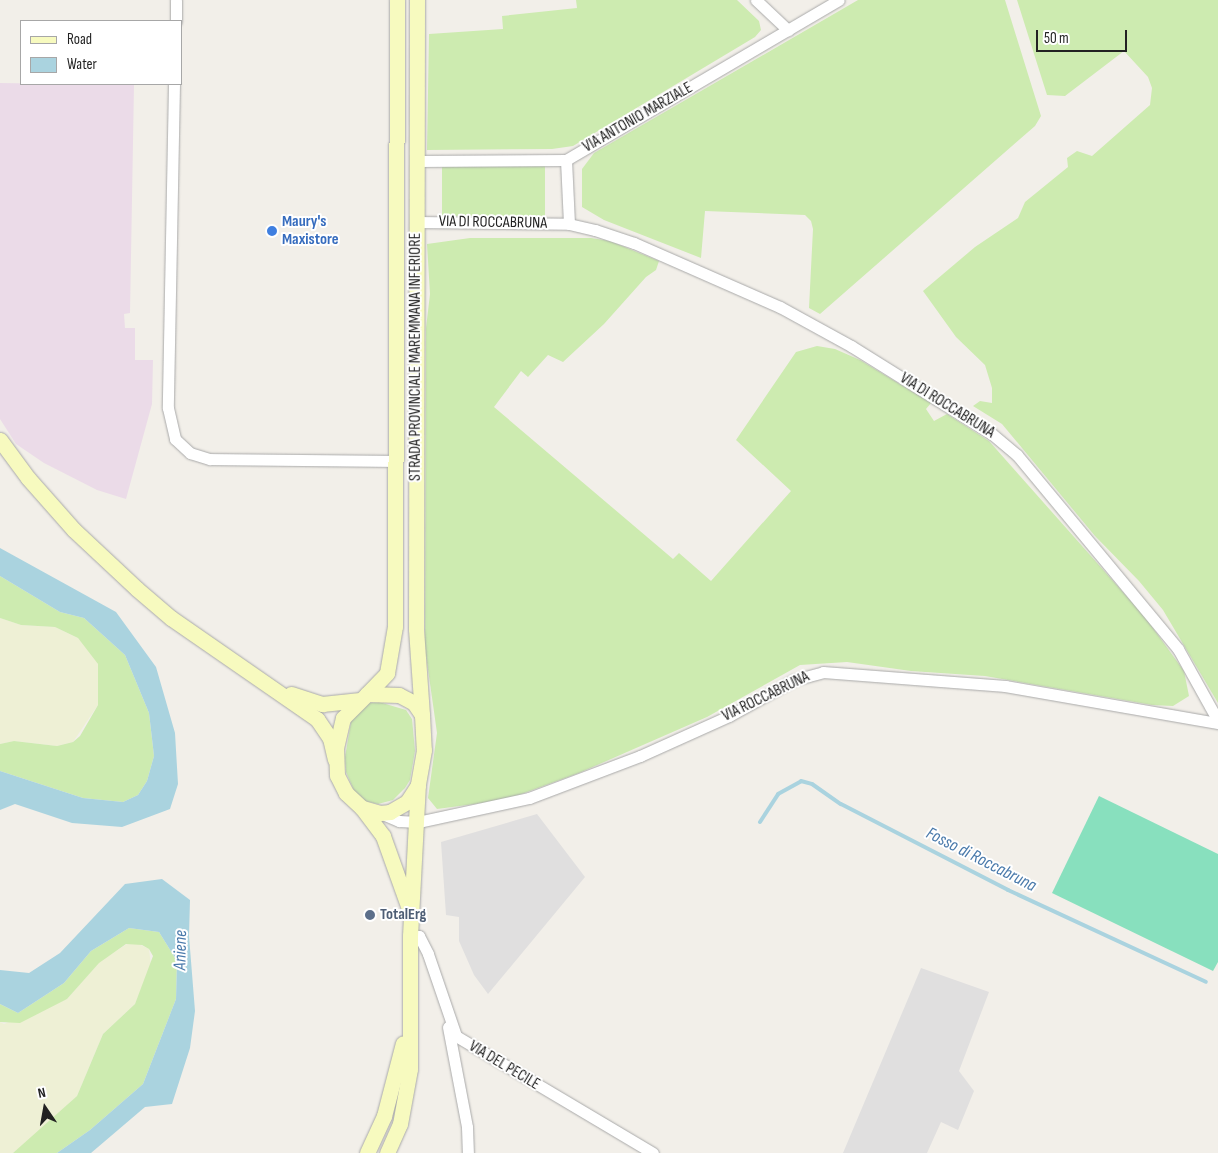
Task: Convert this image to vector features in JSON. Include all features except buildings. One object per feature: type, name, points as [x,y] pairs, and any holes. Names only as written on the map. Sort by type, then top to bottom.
[{"type":"main road","name":"STRADA PROVINCIALE MAREMMANA INFERIORE","points":[[363,697],[384,679],[393,652],[397,0]]},
{"type":"main road","name":"STRADA PROVINCIALE MAREMMANA INFERIORE","points":[[417,0],[416,629],[422,715]]},
{"type":"main road","points":[[0,440],[28,478],[91,545],[171,618],[275,687],[321,723],[330,738],[341,787],[362,808],[383,836],[411,915]]},
{"type":"main road","points":[[275,687],[322,704],[363,697],[398,695],[414,703],[422,715],[424,750],[418,785],[418,822],[410,936],[410,1069],[406,1097],[387,1153]]},
{"type":"main road","points":[[335,759],[343,718],[363,697]]},
{"type":"main road","points":[[362,808],[380,813],[399,808],[418,785]]},
{"type":"main road","points":[[367,1153],[390,1099],[409,1019]]},
{"type":"street","points":[[176,0],[176,20]]},
{"type":"street","points":[[756,0],[788,30]]},
{"type":"street","name":"VIA ANTONIO MARZIALE","points":[[417,161],[566,160],[839,0]]},
{"type":"street","points":[[174,85],[168,408],[175,439],[190,453],[210,459],[394,461]]},
{"type":"street","name":"VIA DI ROCCABRUNA","points":[[566,160],[569,224]]},
{"type":"street","name":"VIA DI ROCCABRUNA","points":[[416,222],[569,224],[634,243],[807,320],[1001,440],[1024,462],[1178,649],[1218,722]]},
{"type":"street","name":"VIA ROCCABRUNA","points":[[380,813],[400,822],[418,822],[493,808],[597,774],[710,725],[794,680],[818,672],[1006,686],[1218,722]]},
{"type":"street","name":"VIA DEL PECILE","points":[[410,936],[419,936],[428,954],[447,1015],[456,1036],[476,1050],[653,1153]]},
{"type":"street","points":[[447,1015],[467,1127],[468,1153]]},
{"type":"shaded area","points":[[0,83],[20,83],[20,85],[134,85],[130,313],[124,314],[125,328],[135,328],[135,360],[153,360],[152,404],[126,499],[97,490],[44,463],[16,444],[0,419]]},
{"type":"shaded area","points":[[537,814],[585,877],[488,994],[474,975],[459,941],[459,917],[446,915],[441,842]]},
{"type":"shaded area","points":[[921,968],[989,992],[959,1071],[974,1091],[958,1130],[941,1122],[927,1153],[843,1153]]},
{"type":"green space","points":[[576,0],[737,0],[759,21],[761,30],[755,37],[573,146],[552,149],[427,150],[429,34],[503,29],[502,16],[577,8]]},
{"type":"green space","points":[[858,0],[1005,0],[1041,116],[1035,126],[820,314],[809,308],[813,229],[811,221],[805,215],[705,211],[701,258],[604,220],[582,207],[582,169],[594,153]]},
{"type":"green space","points":[[1017,0],[1218,0],[1218,703],[1163,610],[1139,581],[1095,536],[1002,424],[973,406],[980,401],[992,403],[992,388],[985,365],[956,337],[923,291],[975,247],[1018,218],[1025,202],[1068,167],[1067,158],[1077,151],[1092,156],[1150,105],[1152,88],[1148,77],[1124,51],[1065,96],[1047,95]]},
{"type":"green space","points":[[442,166],[545,166],[545,216],[442,216]]},
{"type":"green space","points":[[470,238],[591,238],[610,241],[659,261],[656,270],[646,277],[604,324],[563,362],[548,355],[528,377],[521,371],[494,407],[673,559],[679,553],[711,581],[791,491],[736,440],[796,352],[817,346],[835,349],[860,360],[931,403],[926,409],[934,421],[947,414],[989,441],[1145,617],[1184,671],[1189,696],[1173,706],[1152,705],[985,676],[911,671],[847,662],[800,665],[707,717],[579,773],[505,800],[437,809],[428,798],[437,733],[425,648],[426,328],[430,294],[427,244]]},
{"type":"green space","points":[[0,576],[60,612],[84,618],[125,655],[149,713],[154,756],[147,781],[138,795],[123,802],[83,798],[0,771],[0,744],[14,741],[57,746],[73,742],[80,736],[98,705],[98,664],[78,638],[55,627],[21,625],[0,618]]},
{"type":"green space","points":[[0,618],[21,625],[55,627],[78,638],[90,650],[98,664],[98,705],[73,742],[57,746],[14,741],[0,744]]},
{"type":"green space","points":[[379,702],[406,710],[412,719],[415,751],[410,780],[405,788],[393,800],[378,804],[364,801],[355,793],[346,772],[345,757],[351,722],[355,714],[369,703]]},
{"type":"green space","points":[[1099,796],[1218,854],[1218,962],[1213,971],[1052,893]]},
{"type":"green space","points":[[129,928],[159,932],[177,961],[176,999],[143,1084],[90,1130],[57,1153],[13,1153],[77,1096],[103,1034],[135,1004],[153,956],[149,949],[142,945],[126,944],[99,963],[67,999],[20,1023],[0,1022],[0,1004],[18,1013],[64,983],[91,951]]},
{"type":"green space","points":[[135,942],[149,949],[151,965],[135,1004],[103,1034],[77,1096],[20,1148],[13,1153],[0,1153],[0,1022],[4,1024],[67,999],[99,962],[127,944]]},
{"type":"water","points":[[0,548],[116,612],[156,667],[175,733],[178,784],[170,809],[122,827],[72,823],[15,804],[0,810],[0,771],[83,798],[123,802],[138,795],[147,781],[154,756],[149,713],[125,655],[84,618],[60,612],[0,576]]},
{"type":"water","name":"Aniene","points":[[162,879],[190,900],[189,936],[195,1011],[190,1048],[172,1104],[145,1107],[91,1153],[57,1153],[90,1130],[143,1084],[176,999],[177,961],[159,932],[129,928],[91,951],[64,983],[18,1013],[0,1004],[0,970],[29,973],[60,953],[125,884]]},
{"type":"waterway","name":"Fosso di Roccabruna","points":[[760,822],[778,794],[801,781],[812,784],[841,804],[1008,890],[1206,982]]},
{"type":"place","name":"Maury's Maxistore","points":[[272,231]]},
{"type":"place","name":"TotalErg","points":[[370,915]]}]
